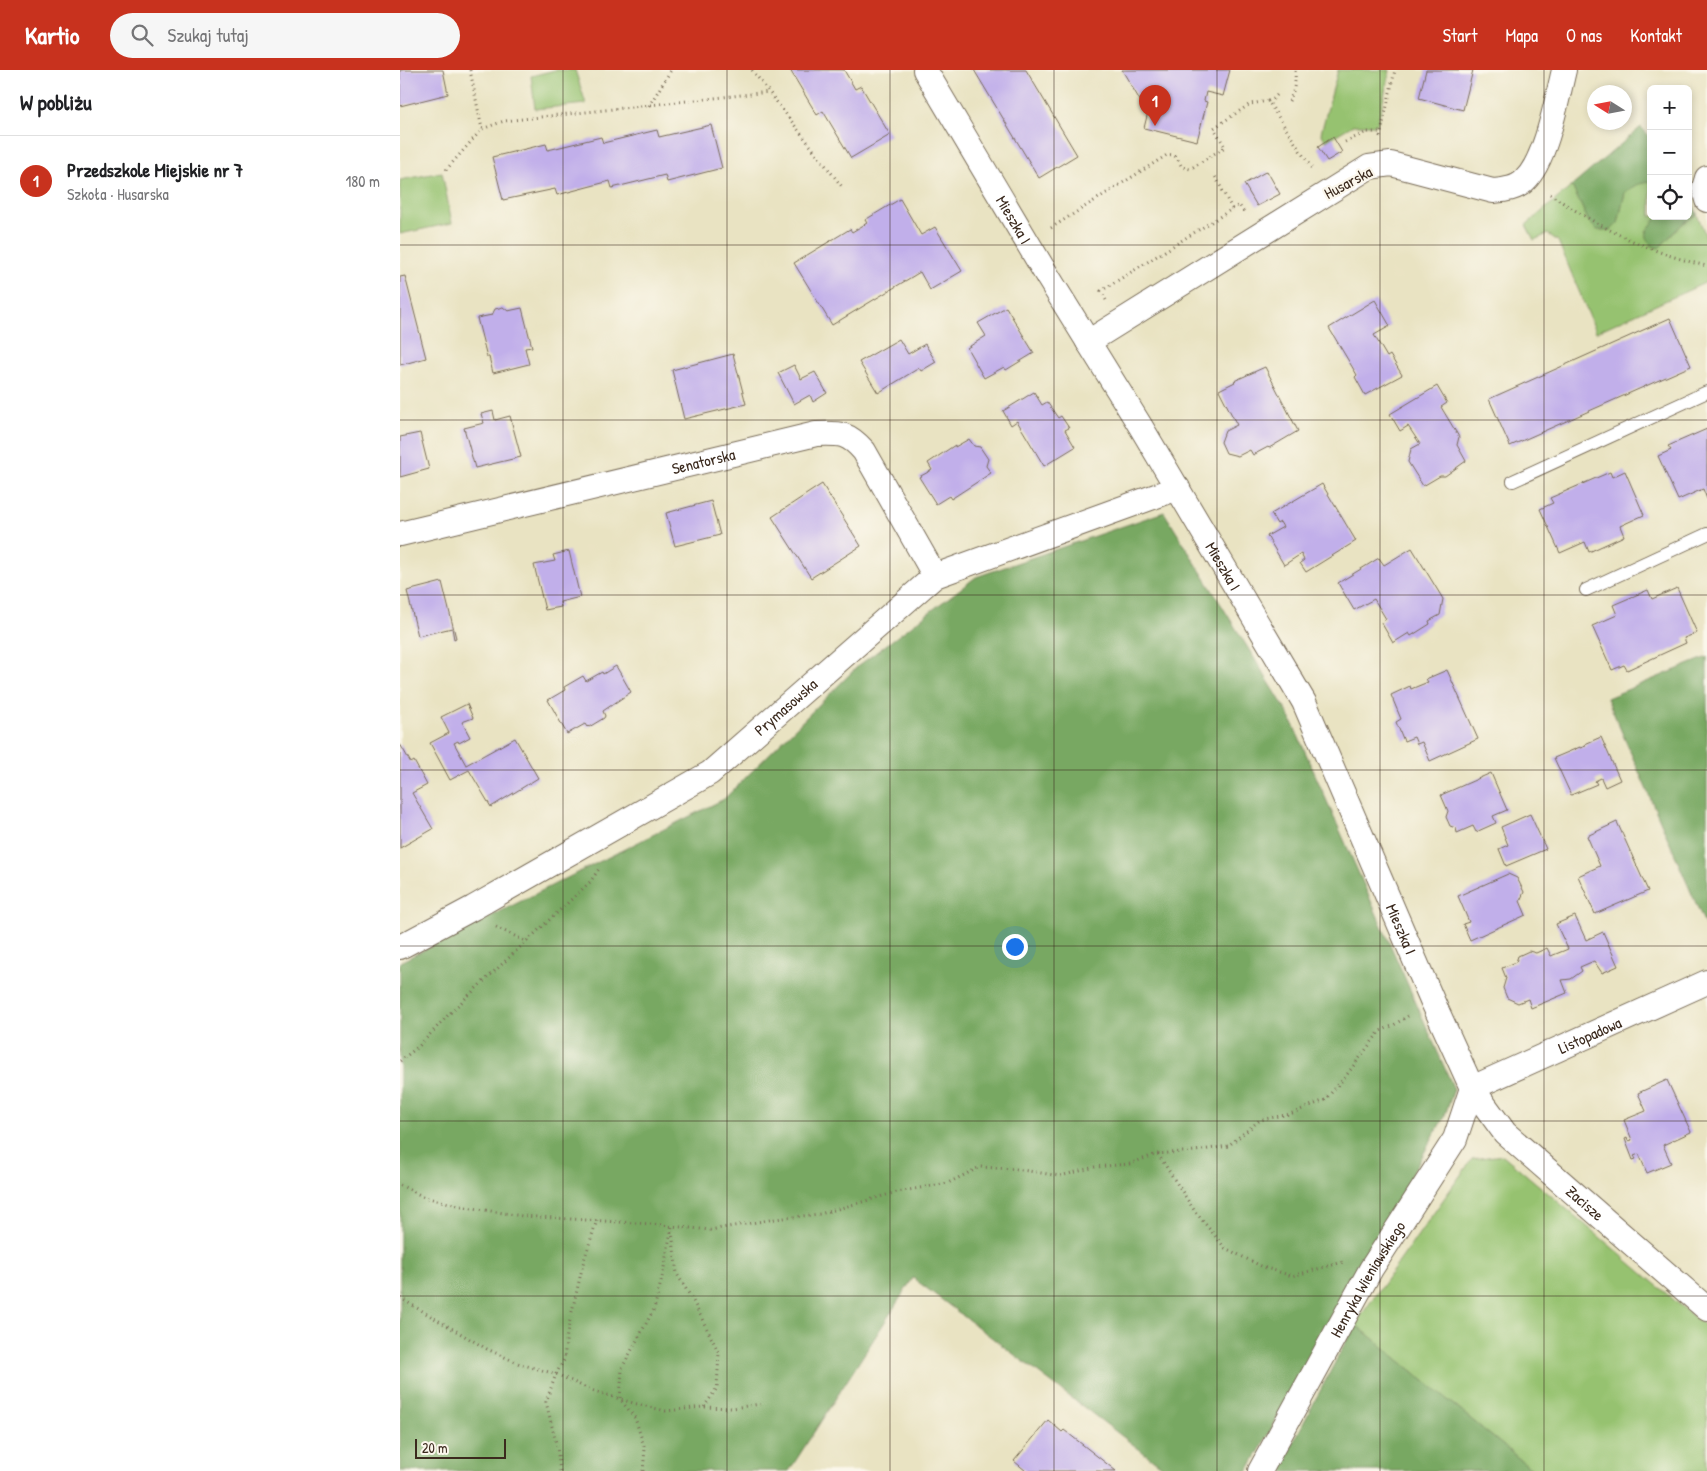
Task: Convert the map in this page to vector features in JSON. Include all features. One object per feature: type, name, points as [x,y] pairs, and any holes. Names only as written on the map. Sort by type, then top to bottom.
[{"type":"street","name":"Mieszka I","points":[[925,70],[1048,277],[1178,488],[1304,702],[1432,1000],[1472,1088]]},
{"type":"street","name":"Husarska","points":[[1088,342],[1369,167],[1391,164],[1493,191],[1506,190],[1524,182],[1535,168],[1542,151],[1564,70]]},
{"type":"street","name":"Senatorska","points":[[400,534],[816,434],[833,433],[854,439],[864,451],[935,576]]},
{"type":"street","name":"Prymasowska","points":[[400,947],[473,908],[710,773],[935,576],[1178,488]]},
{"type":"street","name":"Listopadowa","points":[[1472,1088],[1707,982]]},
{"type":"street","name":"Henryka Wieniawskiego","points":[[1260,1471],[1370,1269],[1455,1139],[1472,1088]]},
{"type":"street","name":"Zacisze","points":[[1472,1088],[1504,1133],[1707,1309]]},
{"type":"lane","points":[[1513,481],[1707,392]]},
{"type":"lane","points":[[1586,590],[1707,534]]},
{"type":"path","points":[[470,70],[482,129]]},
{"type":"path","points":[[649,106],[671,70]]},
{"type":"path","points":[[752,70],[843,188]]},
{"type":"path","points":[[1289,101],[1295,85],[1295,70]]},
{"type":"path","points":[[1379,141],[1395,70]]},
{"type":"path","points":[[446,170],[482,129],[504,121],[769,92]]},
{"type":"path","points":[[1047,232],[1167,155],[1172,154],[1182,167],[1190,170],[1225,147],[1214,128],[1250,104],[1274,99],[1279,93]]},
{"type":"path","points":[[1268,101],[1314,172]]},
{"type":"path","points":[[1345,142],[1367,132],[1380,132]]},
{"type":"path","points":[[1108,303],[1101,291],[1232,209],[1214,174]]},
{"type":"path","points":[[1527,178],[1576,212],[1629,240],[1680,260],[1707,266]]},
{"type":"path","points":[[400,1061],[419,1046],[453,1010],[590,882],[601,867]]},
{"type":"path","points":[[400,1185],[424,1197],[466,1207],[522,1216],[597,1220],[710,1230],[775,1219],[820,1214],[898,1192],[948,1183],[980,1167],[1016,1169],[1060,1176],[1095,1168],[1128,1164],[1157,1154],[1228,1146],[1260,1120],[1290,1114],[1325,1100],[1380,1031],[1392,1026],[1432,1000]]},
{"type":"path","points":[[1157,1154],[1194,1210],[1225,1248],[1263,1267],[1292,1276],[1343,1262],[1370,1269]]},
{"type":"path","points":[[560,1471],[557,1447],[546,1402],[556,1374],[564,1360],[567,1333],[584,1260],[597,1220]]},
{"type":"path","points":[[643,1471],[645,1449],[635,1418],[620,1399],[622,1368],[654,1309],[672,1226]]},
{"type":"path","points":[[672,1226],[678,1274],[719,1353],[718,1388],[703,1407]]},
{"type":"path","points":[[400,1298],[488,1349],[520,1364],[556,1374],[591,1390],[620,1399],[666,1410],[703,1407],[733,1408],[760,1404]]},
{"type":"green space","points":[[555,70],[575,70],[586,104],[535,109],[531,76]]},
{"type":"green space","points":[[1338,70],[1390,70],[1377,125],[1353,125],[1326,141],[1321,133]]},
{"type":"green space","points":[[1641,127],[1647,134],[1647,182],[1636,185],[1625,192],[1618,223],[1611,230],[1597,230],[1589,222],[1572,186]]},
{"type":"green space","points":[[442,172],[452,223],[400,234],[400,180]]},
{"type":"green space","points":[[1647,182],[1647,220],[1656,220],[1646,231],[1659,248],[1682,224],[1692,220],[1692,217],[1697,214],[1707,239],[1707,282],[1596,332],[1558,241],[1548,234],[1534,240],[1526,225],[1572,186],[1589,222],[1618,222],[1625,192],[1636,184]]},
{"type":"green space","points":[[1692,202],[1697,214],[1692,217]]},
{"type":"green space","points":[[1655,220],[1688,220],[1659,248],[1652,246],[1647,237],[1649,227]]},
{"type":"green space","points":[[1164,512],[1288,713],[1454,1089],[1445,1115],[1248,1471],[1168,1471],[913,1278],[789,1471],[400,1471],[400,962],[724,799],[858,666],[976,577]]},
{"type":"green space","points":[[1707,657],[1707,929],[1607,698]]},
{"type":"green space","points":[[1503,1155],[1707,1328],[1707,1471],[1534,1471],[1355,1324],[1472,1159]]},
{"type":"green space","points":[[1355,1324],[1534,1471],[1284,1471],[1280,1468]]},
{"type":"building","points":[[400,70],[443,70],[448,94],[400,106]]},
{"type":"building","points":[[790,70],[844,70],[855,89],[861,86],[890,135],[851,158],[823,111],[817,115]]},
{"type":"building","points":[[974,70],[1026,70],[1077,155],[1039,178]]},
{"type":"building","points":[[1122,70],[1230,70],[1223,96],[1206,92],[1204,101],[1207,102],[1197,141],[1144,128],[1150,104],[1141,102]]},
{"type":"building","points":[[1426,70],[1473,70],[1463,110],[1419,98]]},
{"type":"building","points":[[711,125],[722,168],[667,182],[665,175],[612,188],[610,181],[557,195],[555,189],[503,200],[492,157],[546,144],[548,150],[601,137],[603,143],[657,130],[659,137]]},
{"type":"building","points":[[1333,137],[1342,152],[1327,161],[1318,147]]},
{"type":"building","points":[[1267,171],[1280,194],[1257,206],[1244,184]]},
{"type":"building","points":[[900,199],[921,235],[935,227],[962,271],[930,290],[920,272],[832,325],[794,263],[850,229],[852,232],[867,223],[865,220]]},
{"type":"building","points":[[405,276],[426,358],[400,365],[400,277]]},
{"type":"building","points":[[1375,300],[1390,326],[1374,335],[1387,357],[1390,355],[1402,375],[1365,395],[1355,377],[1357,375],[1329,328]]},
{"type":"building","points":[[503,307],[508,311],[522,308],[532,347],[525,348],[529,364],[493,373],[477,318],[492,315],[495,309]]},
{"type":"building","points":[[1006,307],[1034,353],[1006,370],[1004,367],[984,378],[967,348],[986,336],[978,323]]},
{"type":"building","points":[[1670,318],[1691,366],[1510,446],[1489,399]]},
{"type":"building","points":[[899,339],[908,354],[925,344],[936,362],[921,371],[919,368],[878,393],[859,362]]},
{"type":"building","points":[[733,354],[746,404],[684,419],[672,370]]},
{"type":"building","points":[[794,365],[801,379],[815,372],[827,393],[813,402],[810,395],[794,404],[778,373]]},
{"type":"building","points":[[1265,367],[1298,431],[1253,455],[1250,450],[1238,456],[1226,453],[1221,442],[1225,431],[1237,425],[1219,390]]},
{"type":"building","points":[[1437,386],[1447,403],[1441,407],[1459,437],[1457,445],[1466,461],[1445,476],[1440,476],[1423,486],[1408,462],[1411,449],[1420,444],[1408,426],[1400,431],[1390,414]]},
{"type":"building","points":[[1034,392],[1042,405],[1047,402],[1058,418],[1061,416],[1069,428],[1065,430],[1075,447],[1044,466],[1017,421],[1011,425],[1003,411]]},
{"type":"building","points":[[493,411],[495,420],[510,416],[521,457],[475,468],[464,428],[484,423],[481,414]]},
{"type":"building","points":[[1707,429],[1707,499],[1703,489],[1678,500],[1658,456],[1671,450],[1668,446]]},
{"type":"building","points":[[420,433],[429,469],[400,477],[400,437]]},
{"type":"building","points":[[969,439],[974,446],[980,447],[988,459],[986,466],[991,473],[951,499],[949,496],[936,504],[919,477],[932,470],[928,463],[955,445],[955,447]]},
{"type":"building","points":[[1625,471],[1644,515],[1620,526],[1624,536],[1589,552],[1585,542],[1560,553],[1540,509],[1553,503],[1550,498],[1610,472],[1612,477]]},
{"type":"building","points":[[822,484],[861,546],[811,578],[772,517]]},
{"type":"building","points":[[1322,484],[1356,541],[1306,572],[1300,563],[1304,560],[1301,554],[1284,565],[1267,536],[1283,527],[1280,522],[1277,524],[1271,514]]},
{"type":"building","points":[[711,501],[720,535],[675,546],[666,513]]},
{"type":"building","points":[[1412,548],[1443,599],[1440,615],[1429,621],[1430,624],[1411,636],[1409,633],[1393,643],[1381,622],[1386,619],[1374,599],[1354,610],[1338,583],[1379,558],[1384,565]]},
{"type":"building","points":[[569,551],[580,597],[560,602],[561,607],[545,610],[534,565],[555,561],[553,555]]},
{"type":"building","points":[[442,582],[456,638],[454,639],[452,628],[418,636],[407,591]]},
{"type":"building","points":[[1677,588],[1697,633],[1684,638],[1686,643],[1627,670],[1624,665],[1612,670],[1592,626],[1617,615],[1613,605],[1648,590],[1652,599]]},
{"type":"building","points":[[616,666],[631,692],[603,711],[604,718],[589,727],[585,724],[567,734],[548,700],[565,690],[564,687],[583,676],[586,681]]},
{"type":"building","points":[[1447,670],[1478,739],[1430,761],[1422,742],[1417,744],[1414,737],[1404,741],[1396,722],[1401,719],[1391,695],[1410,686],[1411,689],[1428,682],[1426,679]]},
{"type":"building","points":[[467,704],[473,718],[462,722],[470,737],[459,743],[458,741],[454,743],[466,765],[515,738],[538,778],[491,807],[469,770],[450,780],[430,743],[449,733],[441,717]]},
{"type":"building","points":[[1601,737],[1620,780],[1605,787],[1601,778],[1595,781],[1597,784],[1571,795],[1554,758],[1586,746],[1585,744]]},
{"type":"building","points":[[400,744],[411,763],[414,761],[427,785],[412,793],[433,829],[400,848]]},
{"type":"building","points":[[1491,773],[1507,810],[1493,816],[1496,823],[1476,832],[1473,826],[1457,833],[1456,828],[1450,826],[1446,817],[1448,811],[1441,795]]},
{"type":"building","points":[[1530,814],[1546,849],[1506,866],[1499,849],[1508,845],[1501,827]]},
{"type":"building","points":[[1617,822],[1648,891],[1595,914],[1578,876],[1600,866],[1587,836]]},
{"type":"building","points":[[1508,874],[1517,878],[1524,892],[1520,901],[1526,915],[1470,940],[1463,924],[1469,922],[1458,896]]},
{"type":"building","points":[[1575,916],[1586,940],[1603,932],[1618,966],[1602,973],[1594,961],[1580,967],[1582,971],[1571,979],[1562,980],[1567,993],[1531,1008],[1528,999],[1518,1003],[1507,998],[1503,988],[1506,978],[1502,968],[1516,962],[1518,956],[1529,951],[1536,953],[1547,948],[1551,956],[1568,949],[1556,924]]},
{"type":"building","points":[[1667,1080],[1691,1132],[1663,1145],[1671,1163],[1647,1173],[1639,1154],[1634,1156],[1636,1159],[1633,1160],[1625,1139],[1627,1138],[1628,1141],[1632,1140],[1624,1120],[1646,1111],[1638,1093]]},
{"type":"building","points":[[1048,1420],[1062,1432],[1064,1430],[1116,1471],[1026,1471],[1014,1461]]},
{"type":"place","name":"Przedszkole Miejskie nr 7","points":[[1155,126]]}]
